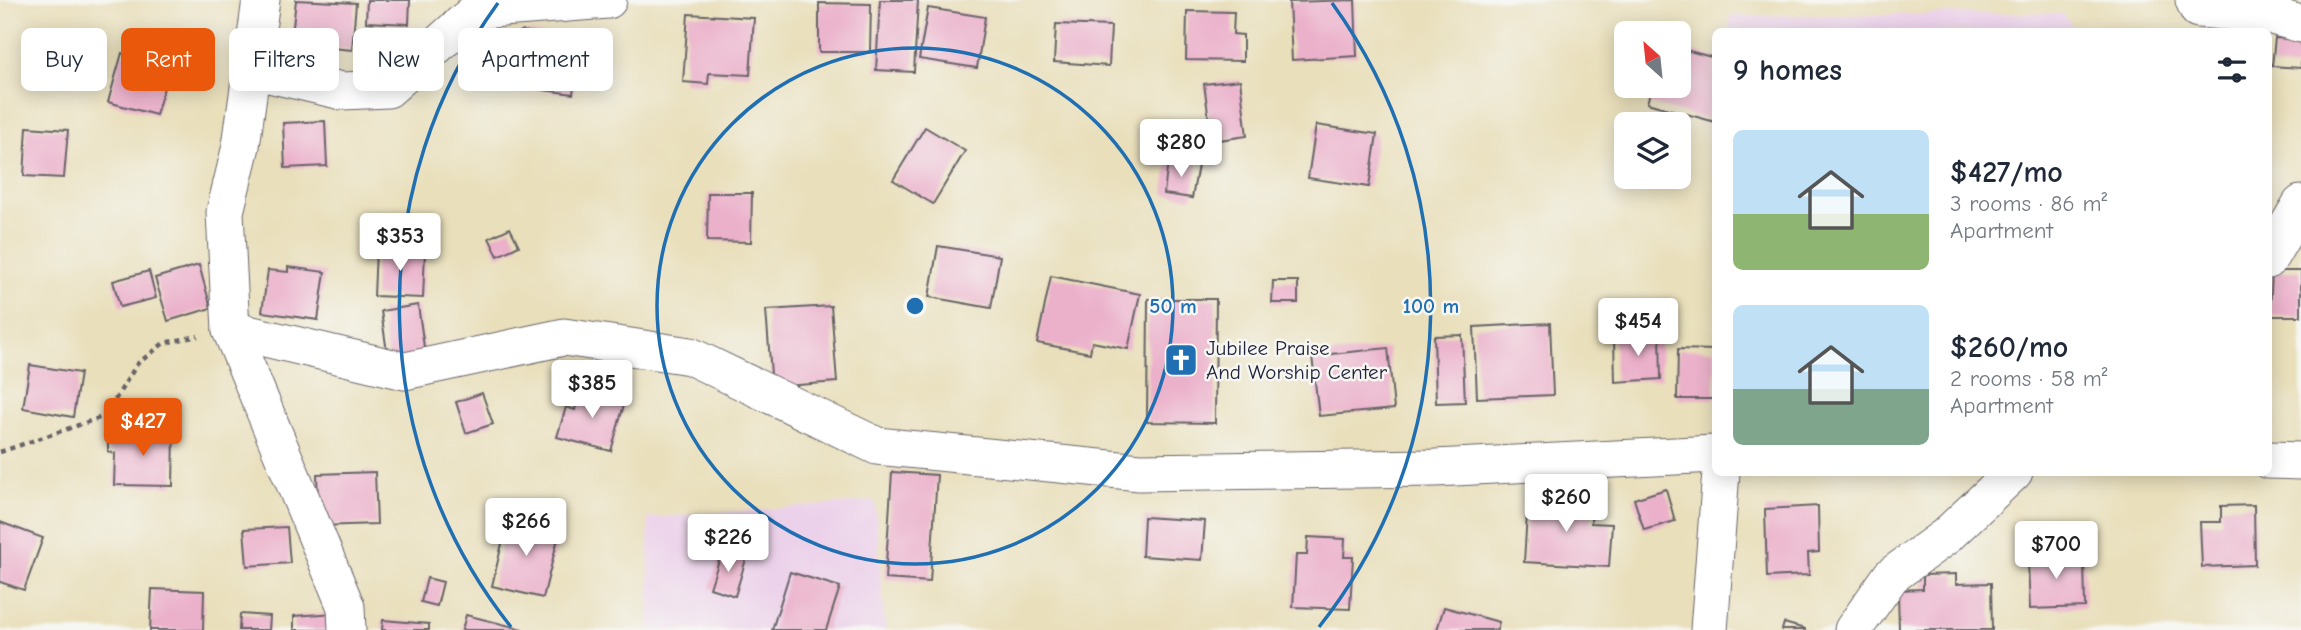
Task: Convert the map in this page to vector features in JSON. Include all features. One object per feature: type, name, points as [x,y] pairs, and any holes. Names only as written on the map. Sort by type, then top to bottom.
[{"type":"street","points":[[257,28],[261,0]]},
{"type":"street","points":[[339,90],[388,89],[477,10],[608,0]]},
{"type":"street","points":[[2194,0],[2198,9],[2264,14],[2301,24]]},
{"type":"street","points":[[249,91],[241,146],[225,212],[231,330],[346,607],[347,630]]},
{"type":"street","points":[[2272,253],[2301,204]]},
{"type":"street","points":[[231,330],[405,370],[564,337],[691,356],[877,446],[1140,472],[1435,468],[1712,454]]},
{"type":"street","points":[[2272,460],[2301,461]]},
{"type":"street","points":[[1709,630],[1721,476]]},
{"type":"street","points":[[1853,630],[1891,576],[1946,536],[2010,476]]},
{"type":"path","points":[[0,452],[105,416],[137,364],[164,343],[231,330]]},
{"type":"shaded area","points":[[2061,13],[2074,28],[1730,28],[1730,16]]},
{"type":"shaded area","points":[[875,501],[885,630],[650,630],[648,518]]},
{"type":"building","points":[[296,0],[356,3],[352,50],[339,49],[339,28],[293,28]]},
{"type":"building","points":[[367,0],[410,0],[409,24],[366,22]]},
{"type":"building","points":[[880,0],[918,0],[914,72],[876,70]]},
{"type":"building","points":[[1355,0],[1357,56],[1292,60],[1289,2]]},
{"type":"building","points":[[819,3],[871,4],[870,52],[819,52]]},
{"type":"building","points":[[928,8],[985,17],[977,68],[919,59]]},
{"type":"building","points":[[1187,11],[1234,12],[1233,34],[1243,35],[1243,61],[1186,60]]},
{"type":"building","points":[[688,14],[754,18],[750,75],[709,73],[708,84],[683,82]]},
{"type":"building","points":[[1056,24],[1111,26],[1109,66],[1054,62]]},
{"type":"building","points":[[2275,38],[2301,40],[2301,68],[2272,66]]},
{"type":"building","points":[[1691,52],[1712,57],[1712,121],[1691,115],[1691,112],[1679,112],[1647,103],[1648,98],[1691,98]]},
{"type":"building","points":[[121,56],[121,91],[163,91],[156,115],[108,102]]},
{"type":"building","points":[[1240,80],[1247,136],[1212,141],[1204,84]]},
{"type":"building","points":[[550,91],[573,91],[573,94]]},
{"type":"building","points":[[325,121],[327,166],[285,168],[283,123]]},
{"type":"building","points":[[1316,125],[1377,134],[1369,187],[1308,178]]},
{"type":"building","points":[[27,127],[68,130],[64,178],[24,176]]},
{"type":"building","points":[[925,127],[965,151],[933,204],[893,180]]},
{"type":"building","points":[[1168,161],[1198,165],[1192,198],[1164,194]]},
{"type":"building","points":[[708,193],[752,193],[751,242],[707,241]]},
{"type":"building","points":[[510,228],[519,246],[498,256],[489,238]]},
{"type":"building","points":[[938,246],[1000,256],[991,308],[929,297]]},
{"type":"building","points":[[376,249],[425,251],[423,298],[374,296]]},
{"type":"building","points":[[199,265],[211,308],[168,321],[155,278]]},
{"type":"building","points":[[288,267],[325,272],[318,320],[262,312],[268,270],[288,272]]},
{"type":"building","points":[[149,271],[156,298],[120,307],[113,281]]},
{"type":"building","points":[[2272,271],[2301,271],[2301,316],[2272,316]]},
{"type":"building","points":[[1051,276],[1140,294],[1128,349],[1092,342],[1090,353],[1037,343]]},
{"type":"building","points":[[1273,281],[1298,281],[1298,303],[1272,303]]},
{"type":"building","name":"Jubilee Praise And Worship Center","points":[[1148,299],[1216,299],[1215,423],[1147,422]]},
{"type":"building","points":[[418,305],[425,354],[388,359],[381,311]]},
{"type":"building","points":[[831,306],[837,382],[772,387],[766,310]]},
{"type":"building","points":[[1550,323],[1553,395],[1477,398],[1474,327]]},
{"type":"building","points":[[1462,335],[1465,402],[1436,403],[1434,336]]},
{"type":"building","points":[[1660,335],[1661,379],[1615,382],[1614,338]]},
{"type":"building","points":[[1388,348],[1394,409],[1319,416],[1312,356]]},
{"type":"building","points":[[1678,349],[1712,350],[1712,399],[1677,399]]},
{"type":"building","points":[[30,365],[80,373],[73,417],[23,408]]},
{"type":"building","points":[[580,389],[625,401],[611,451],[557,437],[566,407],[575,410]]},
{"type":"building","points":[[482,393],[493,424],[466,433],[456,402]]},
{"type":"building","points":[[108,430],[174,432],[173,486],[114,485],[115,453],[108,452]]},
{"type":"building","points":[[375,472],[377,524],[319,526],[317,474]]},
{"type":"building","points":[[892,472],[937,475],[930,582],[885,579]]},
{"type":"building","points":[[1666,489],[1675,521],[1644,530],[1634,499]]},
{"type":"building","points":[[1528,498],[1592,502],[1591,523],[1612,524],[1609,567],[1524,562]]},
{"type":"building","points":[[2254,505],[2255,565],[2202,567],[2200,522],[2221,522],[2221,506]]},
{"type":"building","points":[[1818,506],[1819,552],[1808,553],[1809,575],[1767,577],[1765,509]]},
{"type":"building","points":[[1144,517],[1205,521],[1202,560],[1142,556]]},
{"type":"building","points":[[508,518],[560,530],[543,598],[492,586]]},
{"type":"building","points":[[0,522],[43,538],[24,590],[0,582]]},
{"type":"building","points":[[287,527],[290,563],[247,566],[244,529]]},
{"type":"building","points":[[1308,537],[1345,539],[1344,557],[1353,557],[1350,609],[1293,607],[1296,555],[1307,555]]},
{"type":"building","points":[[2061,549],[2062,560],[2084,559],[2085,607],[2030,609],[2028,562],[2034,562],[2034,550]]},
{"type":"building","points":[[722,551],[746,559],[735,596],[710,588]]},
{"type":"building","points":[[790,572],[840,587],[826,630],[772,630]]},
{"type":"building","points":[[1956,574],[1956,584],[1991,583],[1992,630],[1899,630],[1898,590],[1923,589],[1923,575]]},
{"type":"building","points":[[427,578],[443,582],[437,606],[421,602]]},
{"type":"building","points":[[152,589],[204,591],[203,630],[150,630]]},
{"type":"building","points":[[1444,607],[1499,622],[1497,630],[1437,630]]},
{"type":"building","points":[[336,613],[337,630],[294,630],[294,616]]},
{"type":"building","points":[[240,614],[270,616],[269,630],[239,630]]},
{"type":"building","points":[[466,615],[522,629],[522,630],[462,630]]},
{"type":"building","points":[[383,620],[429,624],[429,630],[382,630]]},
{"type":"building","points":[[1784,623],[1805,629],[1805,630],[1782,630]]},
{"type":"place","name":"Jubilee Praise And Worship Center","points":[[1181,360]]}]
